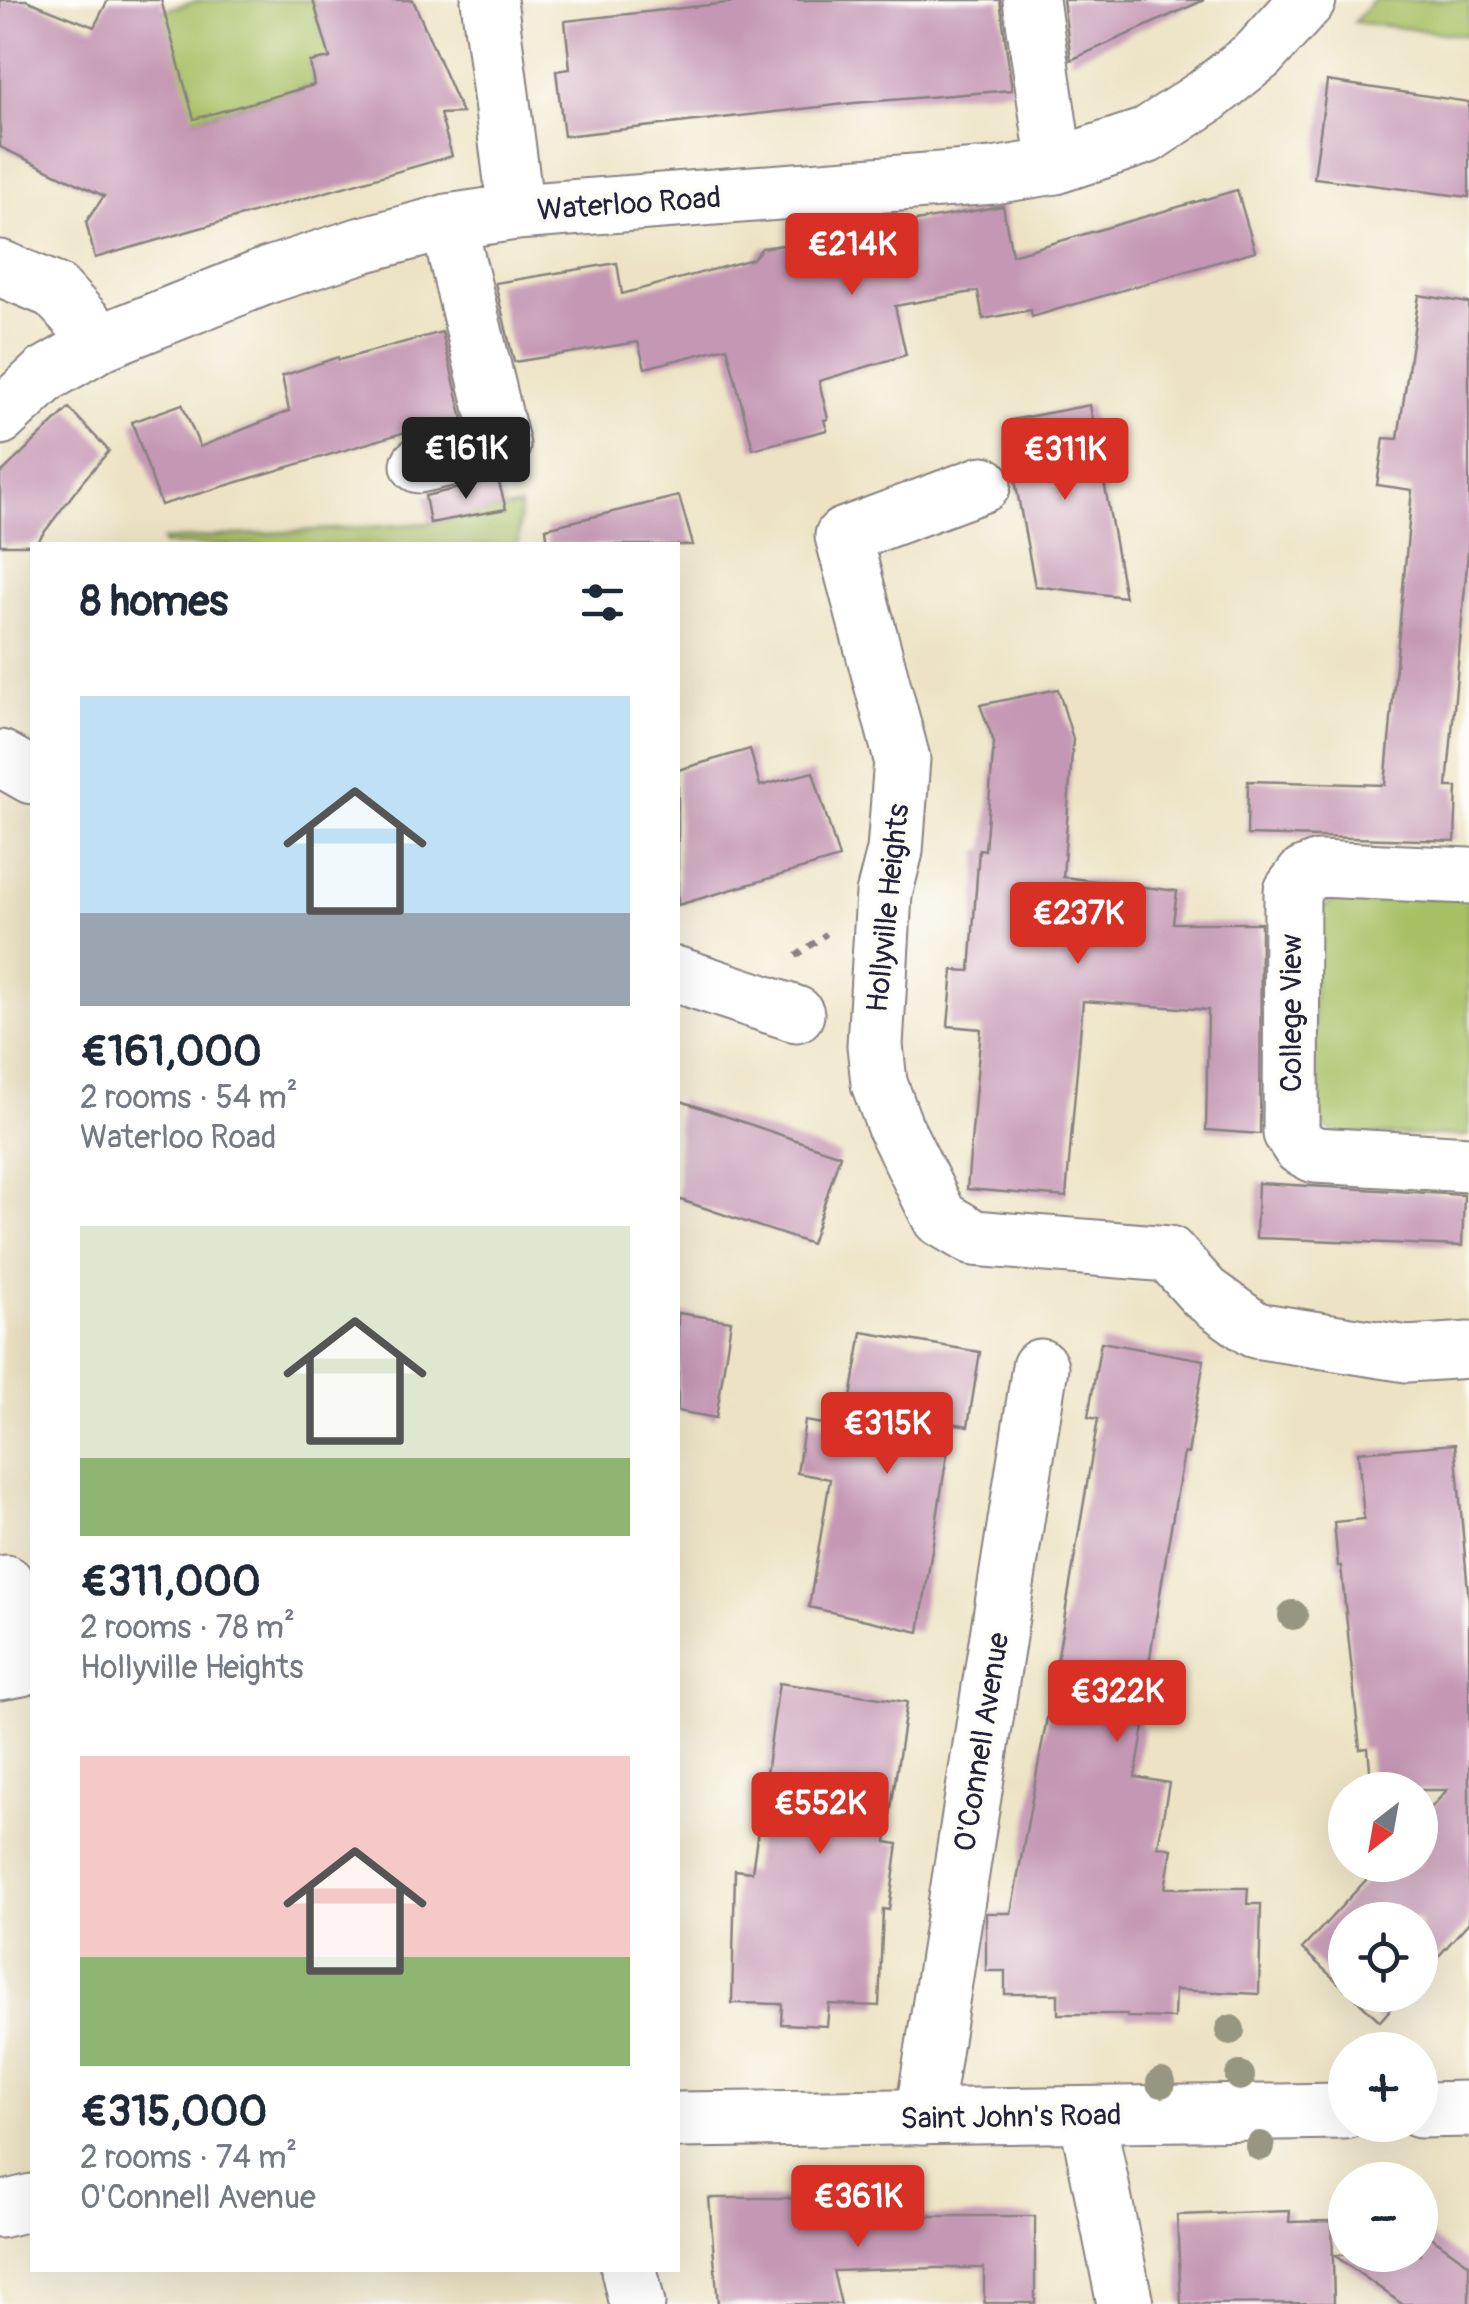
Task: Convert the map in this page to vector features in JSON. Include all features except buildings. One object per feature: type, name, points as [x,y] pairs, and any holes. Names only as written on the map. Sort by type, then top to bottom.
[{"type":"street","points":[[490,0],[516,212]]},
{"type":"street","points":[[1031,0],[1056,166]]},
{"type":"street","name":"Waterloo Road","points":[[0,417],[45,375],[102,342],[269,275],[448,222],[516,212],[994,176],[1056,166],[1146,136],[1205,97],[1259,54],[1308,0]]},
{"type":"street","points":[[419,465],[502,446],[448,222]]},
{"type":"street","points":[[0,268],[55,291],[102,342]]},
{"type":"street","name":"Hollyville Heights","points":[[983,484],[843,536],[902,760],[895,852],[884,894],[876,1045],[879,1083],[895,1127],[940,1218],[974,1238],[1168,1254],[1204,1292],[1255,1330],[1407,1354],[1469,1350]]},
{"type":"street","points":[[0,758],[30,775]]},
{"type":"street","name":"College View","points":[[1469,876],[1319,869],[1304,875],[1292,891],[1290,1133],[1300,1147],[1315,1155],[1469,1164]]},
{"type":"street","points":[[680,975],[782,1010]]},
{"type":"street","name":"O'Connell Avenue","points":[[923,2118],[1040,1367]]},
{"type":"street","points":[[0,1672],[22,1668],[6,1583]]},
{"type":"street","points":[[1438,2110],[1469,2109]]},
{"type":"street","name":"Saint John's Road","points":[[680,2120],[1328,2111]]},
{"type":"street","points":[[1087,2116],[1125,2304]]},
{"type":"street","points":[[0,2210],[30,2202]]},
{"type":"street","points":[[629,2272],[637,2304]]},
{"type":"path","points":[[782,1010],[797,954],[884,894]]},
{"type":"green space","points":[[202,0],[313,0],[330,58],[310,62],[314,85],[170,126],[164,10]]},
{"type":"green space","points":[[1374,0],[1469,0],[1469,36],[1354,22]]},
{"type":"green space","points":[[520,506],[518,542],[162,540],[430,523]]},
{"type":"green space","points":[[1343,895],[1469,897],[1469,1136],[1336,1134],[1311,1119],[1315,913]]}]
